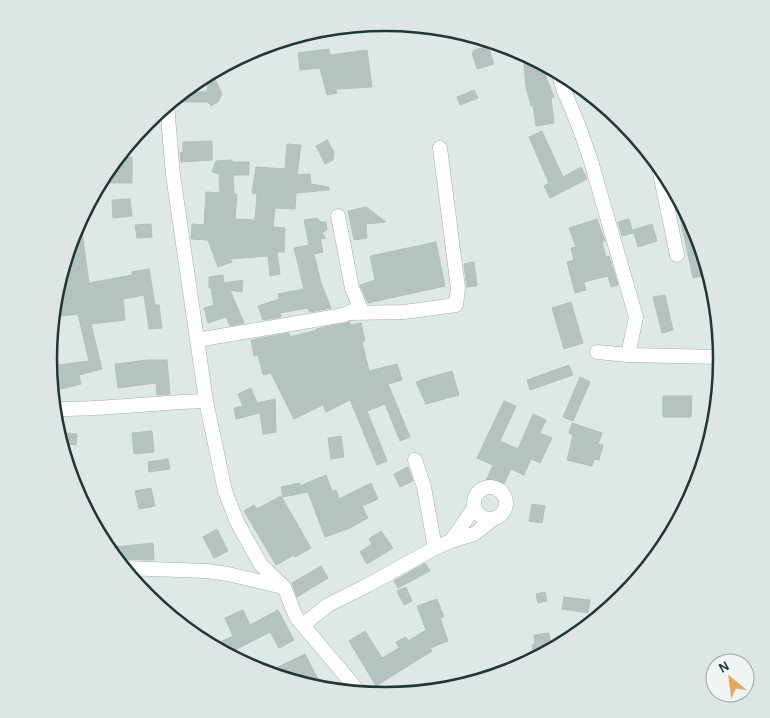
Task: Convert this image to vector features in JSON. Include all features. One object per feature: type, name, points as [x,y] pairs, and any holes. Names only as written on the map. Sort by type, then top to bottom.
[{"type":"street","points":[[562,83],[590,158],[636,318],[628,355]]},
{"type":"street","points":[[168,114],[173,175],[206,401],[219,465],[231,506],[261,565],[284,587],[296,617],[353,685]]},
{"type":"street","points":[[197,340],[350,314],[404,312],[456,305],[458,288],[440,148]]},
{"type":"street","points":[[662,184],[677,255]]},
{"type":"street","points":[[338,216],[352,288],[360,307],[350,314]]},
{"type":"street","points":[[597,352],[628,355],[713,357]]},
{"type":"street","points":[[61,409],[206,401]]},
{"type":"street","points":[[415,460],[424,487],[435,548]]},
{"type":"street","points":[[303,625],[328,605],[435,548],[474,534],[502,515],[507,504],[504,493],[494,487],[482,488],[474,496],[474,508],[480,518],[492,520]]},
{"type":"street","points":[[451,541],[474,508]]},
{"type":"street","points":[[133,568],[208,571],[284,587]]},
{"type":"building","points":[[484,47],[489,49],[494,64],[477,69],[472,53],[474,50]]},
{"type":"building","points":[[329,49],[330,55],[367,50],[372,87],[336,89],[337,93],[327,95],[320,68],[300,70],[298,53]]},
{"type":"building","points":[[524,62],[544,72],[554,97],[551,98],[554,123],[536,126],[533,105],[531,106],[526,87]]},
{"type":"building","points":[[215,79],[222,94],[218,102],[211,106],[208,102],[182,102],[195,92],[207,92],[208,83]]},
{"type":"building","points":[[474,90],[478,98],[460,105],[457,97]]},
{"type":"building","points":[[542,131],[563,177],[581,167],[587,179],[550,198],[544,186],[549,183],[529,137]]},
{"type":"building","points":[[327,140],[334,152],[333,160],[325,164],[316,146]]},
{"type":"building","points":[[212,141],[212,160],[181,162],[180,153],[183,152],[183,142]]},
{"type":"building","points":[[287,144],[301,145],[297,175],[310,174],[311,184],[329,187],[329,190],[296,193],[295,209],[275,208],[273,227],[285,228],[284,252],[277,252],[280,274],[270,276],[268,256],[230,259],[232,262],[218,267],[208,240],[191,239],[192,224],[204,225],[206,192],[220,193],[219,174],[212,172],[216,161],[249,162],[249,175],[233,175],[234,194],[237,194],[235,219],[255,220],[257,194],[252,193],[256,167],[285,169]]},
{"type":"building","points":[[127,157],[132,157],[132,183],[108,183]]},
{"type":"building","points":[[130,199],[132,216],[113,218],[112,200]]},
{"type":"building","points":[[366,207],[386,222],[366,224],[367,238],[354,240],[348,211]]},
{"type":"building","points":[[679,215],[702,274],[702,276],[693,278]]},
{"type":"building","points":[[317,218],[321,222],[326,222],[327,230],[322,233],[326,238],[320,239],[323,252],[314,254],[321,283],[331,308],[310,312],[308,308],[280,313],[281,317],[263,320],[258,306],[279,299],[278,294],[304,289],[294,248],[309,245],[304,220]]},
{"type":"building","points":[[597,219],[605,241],[602,242],[606,257],[609,256],[618,285],[611,287],[608,276],[584,282],[586,290],[575,293],[567,262],[574,260],[571,248],[576,247],[569,228]]},
{"type":"building","points":[[629,219],[633,233],[622,236],[618,222]]},
{"type":"building","points":[[151,224],[152,237],[137,238],[135,225]]},
{"type":"building","points":[[652,224],[657,241],[638,247],[633,230]]},
{"type":"building","points":[[82,233],[89,283],[132,275],[132,272],[149,269],[155,305],[159,305],[162,328],[149,329],[144,295],[123,299],[125,320],[91,324],[102,369],[79,375],[81,384],[59,390],[59,365],[89,361],[78,314],[60,316],[68,274]]},
{"type":"building","points":[[436,242],[445,286],[368,303],[360,285],[375,280],[370,256]]},
{"type":"building","points":[[474,262],[477,286],[467,287],[464,264]]},
{"type":"building","points":[[223,275],[224,283],[243,280],[242,292],[230,290],[244,323],[230,326],[226,317],[208,323],[204,308],[214,305],[211,288],[209,288],[209,277]]},
{"type":"building","points":[[665,295],[673,330],[662,333],[653,297]]},
{"type":"building","points":[[571,302],[583,343],[564,349],[552,308]]},
{"type":"building","points":[[350,322],[350,325],[361,323],[365,341],[362,342],[369,371],[397,364],[402,380],[388,384],[410,437],[400,441],[385,404],[367,411],[387,461],[377,465],[350,400],[326,412],[323,405],[294,419],[271,373],[263,375],[258,355],[254,356],[251,340],[289,333],[290,337]]},
{"type":"building","points":[[167,360],[170,394],[157,395],[156,383],[118,388],[115,364]]},
{"type":"building","points":[[569,365],[573,375],[530,390],[527,380]]},
{"type":"building","points":[[452,371],[459,395],[426,404],[416,382]]},
{"type":"building","points":[[580,377],[590,382],[573,421],[563,417]]},
{"type":"building","points":[[251,388],[257,403],[275,399],[276,432],[263,434],[260,413],[236,419],[234,408],[243,406],[238,394]]},
{"type":"building","points":[[663,396],[692,396],[691,417],[663,417]]},
{"type":"building","points":[[504,401],[516,406],[500,441],[518,449],[533,414],[546,420],[540,433],[552,438],[540,463],[531,459],[524,475],[511,469],[502,488],[486,481],[493,465],[477,458]]},
{"type":"building","points":[[572,423],[602,433],[598,444],[603,445],[599,460],[594,459],[592,466],[567,460],[573,435],[569,433]]},
{"type":"building","points":[[152,431],[154,452],[134,454],[132,433]]},
{"type":"building","points":[[66,433],[77,434],[76,445],[68,444]]},
{"type":"building","points":[[341,436],[344,457],[331,459],[328,438]]},
{"type":"building","points":[[168,459],[170,469],[149,472],[148,462]]},
{"type":"building","points":[[408,467],[413,481],[400,487],[394,474]]},
{"type":"building","points":[[326,475],[332,491],[336,490],[339,499],[371,483],[378,499],[362,506],[368,518],[350,528],[325,537],[308,492],[283,497],[281,487],[300,483],[300,486]]},
{"type":"building","points":[[151,488],[155,506],[139,509],[135,491]]},
{"type":"building","points":[[281,496],[311,548],[276,565],[244,511],[254,505],[257,509]]},
{"type":"building","points":[[532,504],[545,506],[542,523],[529,521]]},
{"type":"building","points":[[217,529],[228,551],[214,558],[203,537]]},
{"type":"building","points":[[381,531],[393,548],[367,564],[360,552],[372,544],[369,539]]},
{"type":"building","points":[[153,543],[154,560],[125,559],[116,547]]},
{"type":"building","points":[[425,563],[430,571],[398,588],[394,581]]},
{"type":"building","points":[[321,566],[328,578],[297,597],[292,583]]},
{"type":"building","points":[[406,587],[412,601],[404,605],[397,591]]},
{"type":"building","points":[[545,592],[547,601],[538,603],[536,594]]},
{"type":"building","points":[[564,597],[590,600],[588,613],[562,609]]},
{"type":"building","points":[[437,599],[444,617],[440,618],[448,641],[430,648],[432,651],[376,686],[349,641],[365,631],[382,658],[399,648],[396,642],[406,637],[408,641],[426,630],[417,606]]},
{"type":"building","points":[[243,610],[250,625],[278,610],[294,640],[279,648],[270,632],[235,650],[220,642],[233,636],[225,618]]},
{"type":"building","points":[[549,633],[551,642],[533,651],[532,645],[535,644],[534,635]]},
{"type":"building","points":[[305,654],[318,679],[300,676],[277,668]]}]
